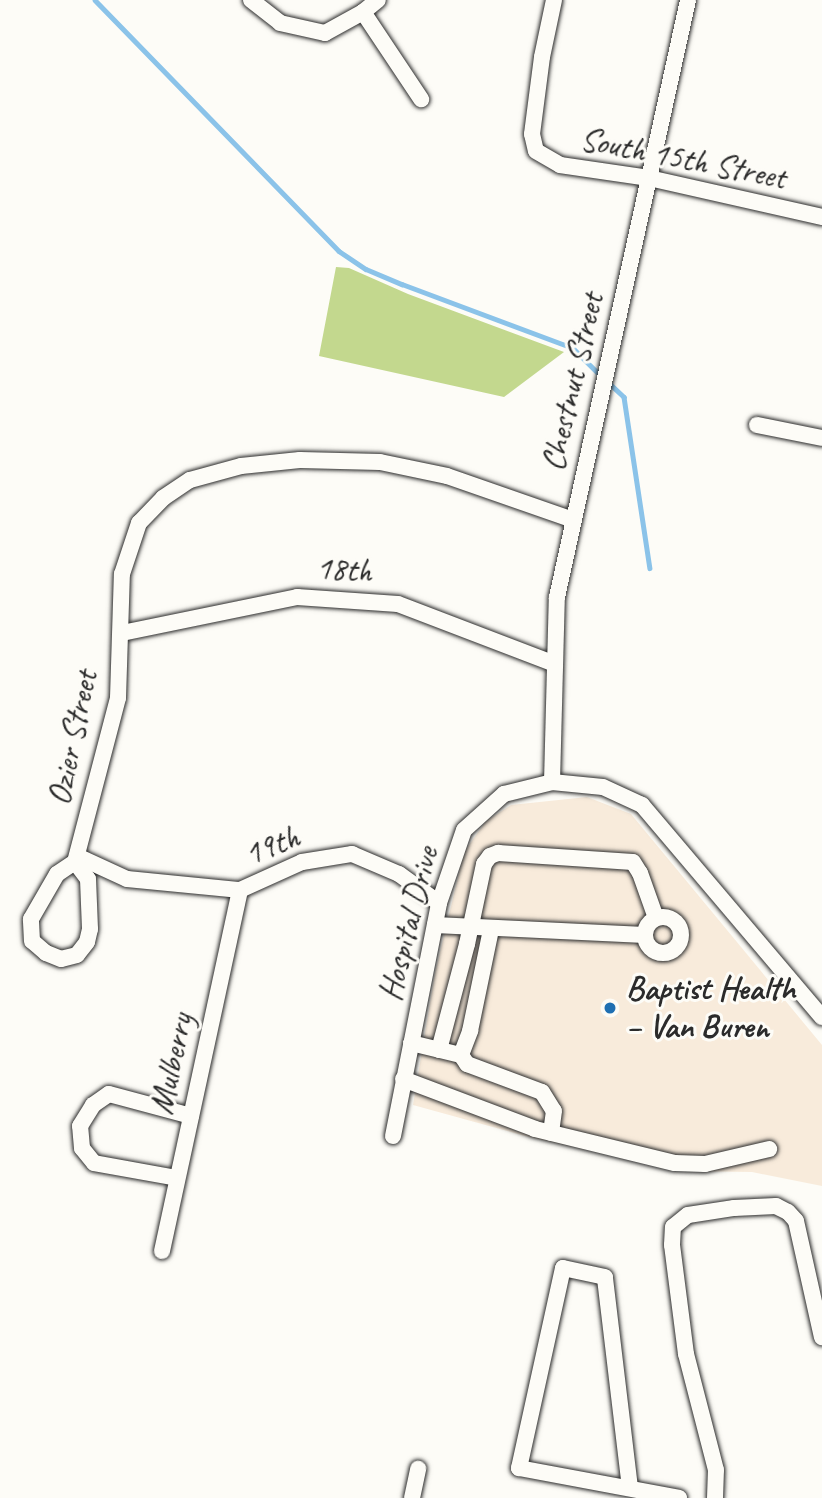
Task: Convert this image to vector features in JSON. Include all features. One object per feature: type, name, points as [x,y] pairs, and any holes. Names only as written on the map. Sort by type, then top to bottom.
[{"type":"street","points":[[251,0],[279,23],[326,33],[379,0]]},
{"type":"street","name":"South 15th Street","points":[[554,0],[542,57],[532,134],[536,151],[560,165],[649,178],[822,217]]},
{"type":"street","name":"Chestnut Street","points":[[552,782],[557,597],[688,0]]},
{"type":"street","points":[[363,12],[421,99]]},
{"type":"street","points":[[757,425],[822,438]]},
{"type":"street","name":"Ozier Street","points":[[76,859],[118,698],[122,633],[121,574],[139,523],[163,498],[190,480],[215,472],[300,460],[380,462],[447,476],[573,520]]},
{"type":"street","name":"18th","points":[[122,633],[297,597],[322,598],[398,604],[555,664]]},
{"type":"street","name":"Hospital Drive","points":[[393,1136],[439,904],[464,830],[504,794],[552,782],[603,786],[642,806],[822,1017]]},
{"type":"street","points":[[439,1050],[471,928],[484,864],[490,856],[498,853],[632,862],[640,873],[656,918]]},
{"type":"street","name":"19th","points":[[76,859],[127,879],[240,890],[302,862],[352,854],[399,874],[439,904]]},
{"type":"street","points":[[76,859],[88,879],[90,929],[87,942],[77,955],[61,959],[46,953],[32,940],[32,919],[57,874],[76,859]]},
{"type":"street","name":"Mulberry","points":[[162,1251],[240,890]]},
{"type":"street","points":[[668,917],[678,924],[682,936],[677,948],[660,954],[649,947],[645,935],[648,925],[656,918],[668,917]]},
{"type":"street","points":[[435,925],[491,930],[645,935]]},
{"type":"street","points":[[461,1055],[470,1031],[491,930]]},
{"type":"street","points":[[411,1043],[461,1055],[467,1064],[542,1093],[554,1111],[551,1133]]},
{"type":"street","points":[[403,1079],[551,1133],[675,1163],[705,1164],[769,1149]]},
{"type":"street","points":[[177,1178],[94,1163],[82,1148],[80,1126],[93,1105],[109,1094],[191,1116]]},
{"type":"street","points":[[715,1498],[716,1469],[686,1354],[672,1245],[673,1227],[688,1215],[734,1208],[776,1206],[788,1212],[796,1221],[822,1337]]},
{"type":"street","points":[[630,1488],[605,1277],[563,1268],[519,1468],[679,1498]]},
{"type":"street","points":[[412,1498],[418,1469]]},
{"type":"shaded area","name":"Baptist Health – Van Buren","points":[[587,797],[631,814],[822,1045],[822,1186],[752,1172],[680,1171],[525,1136],[413,1105],[435,973],[464,852],[486,821],[511,805]]},
{"type":"green space","points":[[336,267],[349,268],[408,294],[564,352],[504,397],[319,356]]},
{"type":"waterway","points":[[95,0],[339,251],[366,269],[402,284],[573,348],[601,376]]},
{"type":"waterway","points":[[608,382],[624,397],[650,568]]},
{"type":"place","name":"Baptist Health – Van Buren","points":[[610,1008]]}]
